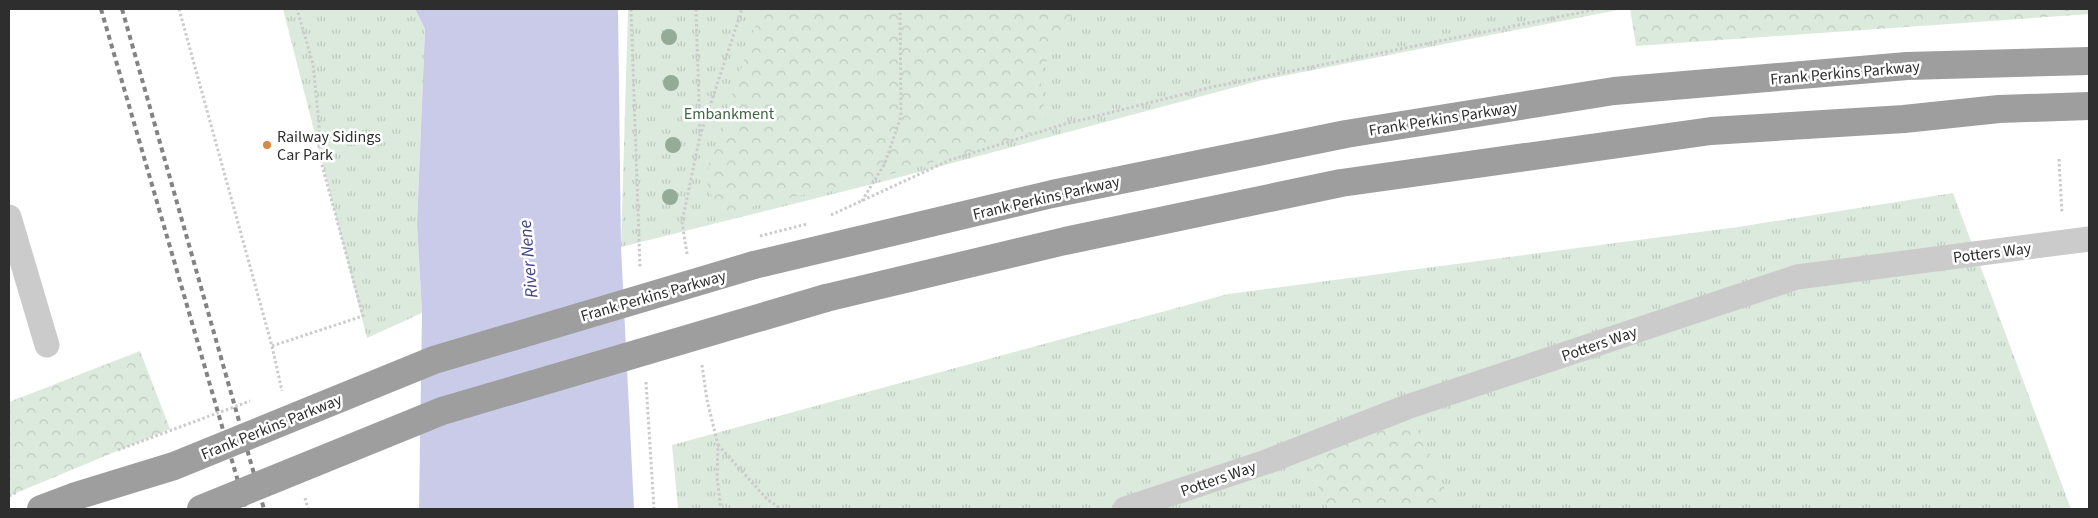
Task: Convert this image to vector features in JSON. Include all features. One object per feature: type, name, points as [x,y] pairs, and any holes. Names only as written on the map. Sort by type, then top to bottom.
[{"type":"highway","name":"Frank Perkins Parkway","points":[[41,509],[73,497],[174,466],[434,360],[754,265],[1052,194],[1346,134],[1614,91],[1907,66],[2089,60]]},
{"type":"highway","points":[[201,509],[442,411],[826,298],[1065,241],[1341,183],[1711,131],[1904,119],[1998,109],[2089,106]]},
{"type":"street","points":[[9,217],[47,345]]},
{"type":"street","name":"Potters Way","points":[[1125,509],[1266,462],[1407,407],[1797,276],[2089,239]]},
{"type":"path","points":[[180,9],[272,346],[282,394]]},
{"type":"path","points":[[272,346],[363,316],[319,154],[319,123],[313,64],[297,9]]},
{"type":"path","points":[[631,9],[637,215]]},
{"type":"path","points":[[696,9],[700,136],[742,9]]},
{"type":"path","points":[[861,202],[886,163],[901,116],[900,9]]},
{"type":"path","points":[[825,217],[950,160],[1065,124],[1212,87],[1598,9]]},
{"type":"path","points":[[2059,159],[2063,242]]},
{"type":"path","points":[[807,224],[816,221]]},
{"type":"path","points":[[721,509],[716,478],[718,445],[767,499],[781,509]]},
{"type":"path","points":[[304,490],[308,509]]},
{"type":"path","points":[[652,496],[654,509]]},
{"type":"green space","points":[[283,9],[415,9],[425,29],[417,224],[422,313],[367,338]]},
{"type":"green space","name":"Embankment","points":[[628,9],[1623,9],[1262,80],[889,180],[621,247]]},
{"type":"green space","points":[[761,9],[1075,9],[1040,74],[1046,125],[1000,144],[887,175],[718,215],[705,176]]},
{"type":"green space","points":[[1630,9],[2089,9],[2089,14],[1636,46]]},
{"type":"green space","points":[[1953,193],[2071,509],[678,509],[672,445],[1228,294],[1738,227]]},
{"type":"green space","points":[[140,351],[170,429],[9,496],[9,402]]},
{"type":"green space","points":[[1411,420],[1427,447],[1453,509],[1328,509],[1306,457]]},
{"type":"water","name":"River Nene","points":[[415,9],[618,9],[621,247],[634,509],[419,509],[422,313],[417,224],[425,29]]},
{"type":"railway","points":[[101,9],[246,509]]},
{"type":"railway","points":[[122,9],[264,509]]},
{"type":"place","name":"Railway Sidings Car Park","points":[[267,145]]}]
